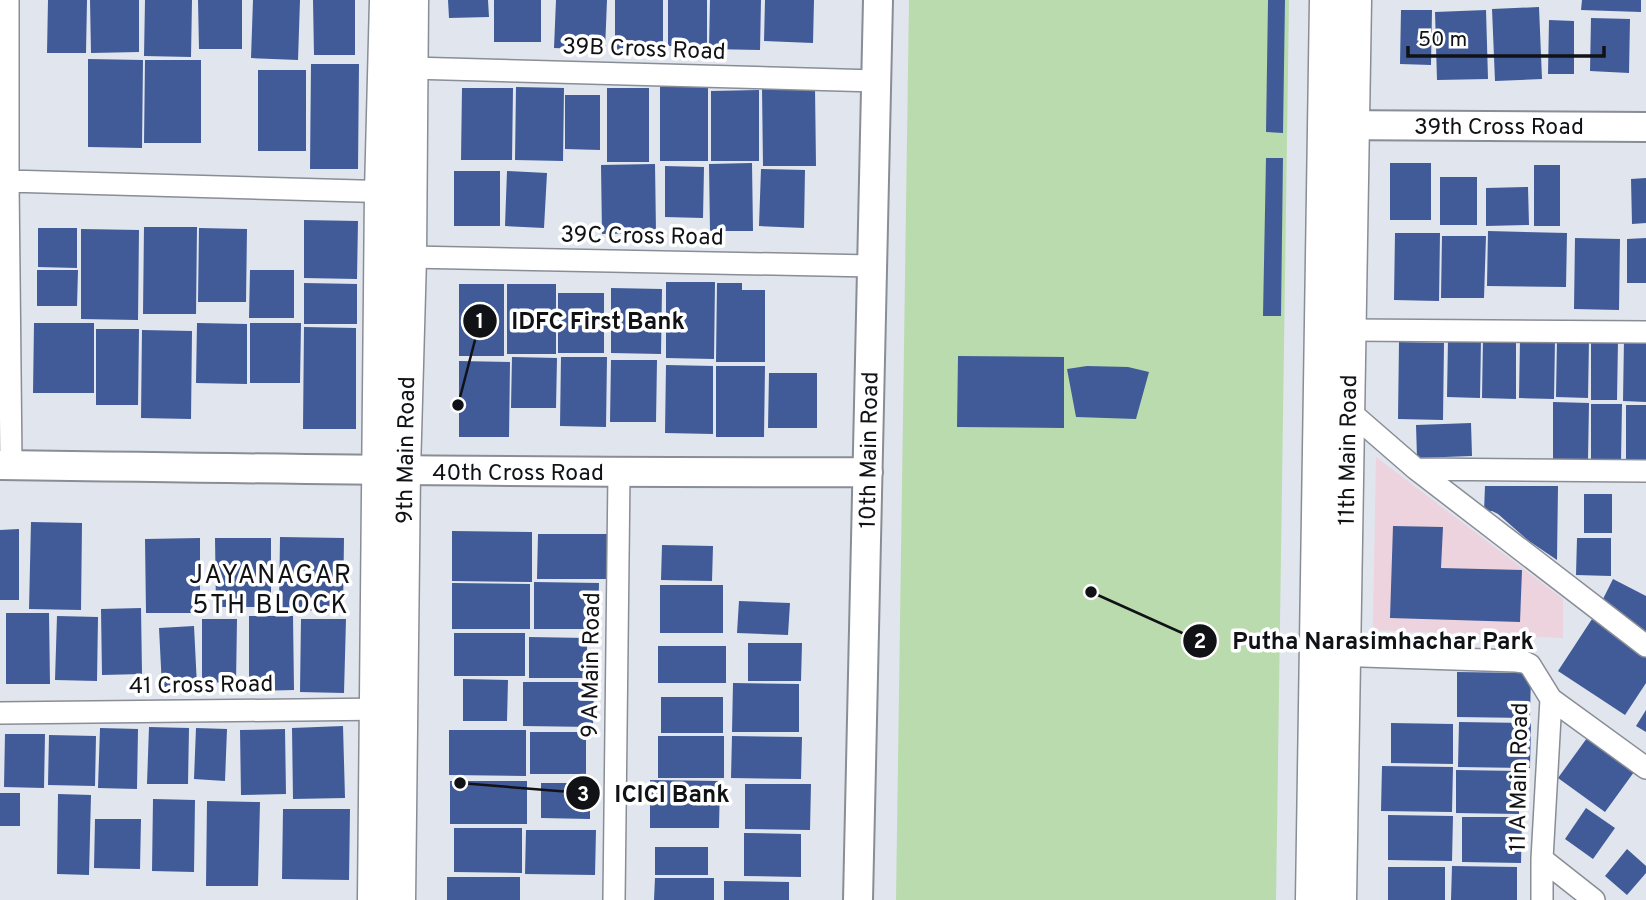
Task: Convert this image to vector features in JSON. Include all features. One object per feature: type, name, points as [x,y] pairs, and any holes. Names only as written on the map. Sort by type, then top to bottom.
[{"type":"main road","name":"9th Main Road","points":[[386,0],[396,192],[389,709],[399,900]]},
{"type":"main road","name":"9th Main Road","points":[[391,471],[410,257],[396,192],[411,68],[412,0]]},
{"type":"main road","name":"11th Main Road","points":[[1312,900],[1348,410],[1349,330],[1338,125],[1326,0]]},
{"type":"main road","name":"11th Main Road","points":[[1340,900],[1330,655],[1338,125],[1355,0]]},
{"type":"main road","name":"9th Main Road","points":[[374,900],[389,709]]},
{"type":"street","points":[[5,465],[8,0]]},
{"type":"street","name":"10th Main Road","points":[[858,900],[878,0]]},
{"type":"street","name":"39B Cross Road","points":[[411,68],[876,81]]},
{"type":"street","name":"39th Cross Road","points":[[1338,125],[1646,127]]},
{"type":"street","points":[[8,181],[396,192]]},
{"type":"street","name":"39C Cross Road","points":[[410,257],[872,266]]},
{"type":"street","points":[[1349,330],[1646,332]]},
{"type":"street","points":[[1348,410],[1416,469],[1646,646]]},
{"type":"street","name":"40th Cross Road","points":[[5,465],[619,473],[868,472]]},
{"type":"street","points":[[1416,469],[1646,471]]},
{"type":"street","name":"9 A Main Road","points":[[614,900],[619,473]]},
{"type":"street","name":"11 A Main Road","points":[[1330,655],[1524,662],[1530,665],[1551,699],[1542,900]]},
{"type":"street","points":[[1551,699],[1646,768]]},
{"type":"street","name":"41 Cross Road","points":[[0,713],[389,709]]},
{"type":"street","points":[[1542,859],[1594,900]]},
{"type":"shaded area","points":[[1376,457],[1563,599],[1563,638],[1373,630]]},
{"type":"green space","points":[[909,0],[1289,0],[1276,900],[896,900]]},
{"type":"building","points":[[48,0],[87,0],[86,53],[47,53]]},
{"type":"building","points":[[90,0],[139,0],[139,52],[91,53]]},
{"type":"building","points":[[145,0],[192,0],[191,57],[144,56]]},
{"type":"building","points":[[198,0],[242,0],[242,49],[199,49]]},
{"type":"building","points":[[253,0],[300,0],[298,60],[251,58]]},
{"type":"building","points":[[313,0],[355,0],[355,55],[314,55]]},
{"type":"building","points":[[448,0],[488,0],[489,17],[449,18]]},
{"type":"building","points":[[494,0],[541,0],[541,42],[494,42]]},
{"type":"building","points":[[556,0],[607,0],[605,50],[554,48]]},
{"type":"building","points":[[615,0],[663,0],[663,52],[615,52]]},
{"type":"building","points":[[668,0],[707,0],[707,46],[668,46]]},
{"type":"building","points":[[710,0],[761,0],[760,50],[709,49]]},
{"type":"building","points":[[765,0],[814,0],[813,43],[764,41]]},
{"type":"building","points":[[1268,0],[1285,0],[1283,133],[1266,132]]},
{"type":"building","points":[[1582,0],[1641,0],[1641,12],[1581,10]]},
{"type":"building","points":[[1539,7],[1542,79],[1495,81],[1492,9]]},
{"type":"building","points":[[1401,10],[1432,10],[1431,65],[1400,64]]},
{"type":"building","points":[[1486,10],[1488,79],[1437,80],[1435,12]]},
{"type":"building","points":[[1591,18],[1630,19],[1629,73],[1590,71]]},
{"type":"building","points":[[1549,20],[1574,21],[1574,74],[1548,74]]},
{"type":"building","points":[[88,59],[143,60],[142,148],[88,147]]},
{"type":"building","points":[[145,60],[201,60],[201,143],[144,143]]},
{"type":"building","points":[[311,64],[359,64],[358,169],[310,169]]},
{"type":"building","points":[[258,70],[306,70],[306,151],[258,151]]},
{"type":"building","points":[[516,87],[564,88],[563,161],[515,160]]},
{"type":"building","points":[[660,87],[708,87],[708,161],[660,161]]},
{"type":"building","points":[[462,88],[513,88],[512,160],[461,160]]},
{"type":"building","points":[[607,88],[649,88],[649,162],[607,162]]},
{"type":"building","points":[[762,88],[815,88],[816,166],[763,166]]},
{"type":"building","points":[[759,90],[759,161],[711,161],[711,91]]},
{"type":"building","points":[[565,95],[600,95],[600,150],[565,149]]},
{"type":"building","points":[[1266,158],[1283,158],[1281,316],[1263,316]]},
{"type":"building","points":[[752,163],[753,231],[710,231],[709,164]]},
{"type":"building","points":[[1390,163],[1431,163],[1431,220],[1390,220]]},
{"type":"building","points":[[655,164],[656,233],[602,234],[601,165]]},
{"type":"building","points":[[1534,165],[1560,165],[1560,226],[1534,226]]},
{"type":"building","points":[[665,166],[704,167],[703,218],[665,217]]},
{"type":"building","points":[[761,169],[805,170],[804,228],[759,226]]},
{"type":"building","points":[[454,171],[500,171],[500,226],[454,226]]},
{"type":"building","points":[[507,171],[547,173],[544,228],[505,226]]},
{"type":"building","points":[[1440,177],[1477,177],[1477,225],[1440,225]]},
{"type":"building","points":[[1646,178],[1646,223],[1632,224],[1631,179]]},
{"type":"building","points":[[1528,187],[1529,225],[1486,226],[1486,188]]},
{"type":"building","points":[[304,220],[358,221],[357,279],[304,278]]},
{"type":"building","points":[[144,227],[197,227],[196,314],[143,314]]},
{"type":"building","points":[[38,228],[77,228],[77,268],[38,267]]},
{"type":"building","points":[[199,228],[247,229],[246,302],[198,302]]},
{"type":"building","points":[[81,229],[139,230],[138,320],[81,319]]},
{"type":"building","points":[[1488,231],[1567,233],[1566,287],[1487,286]]},
{"type":"building","points":[[1395,233],[1440,233],[1439,301],[1394,300]]},
{"type":"building","points":[[1442,236],[1486,236],[1484,298],[1441,298]]},
{"type":"building","points":[[1575,238],[1620,239],[1619,310],[1574,309]]},
{"type":"building","points":[[1646,238],[1646,283],[1627,283],[1627,239]]},
{"type":"building","points":[[37,270],[78,270],[77,306],[37,306]]},
{"type":"building","points":[[250,270],[294,270],[294,318],[249,318]]},
{"type":"building","points":[[666,282],[715,282],[714,359],[666,358]]},
{"type":"building","points":[[304,283],[357,284],[357,324],[304,324]]},
{"type":"building","points":[[717,283],[742,283],[742,290],[765,290],[765,362],[716,362]]},
{"type":"building","points":[[459,284],[504,284],[504,356],[459,356]]},
{"type":"building","points":[[507,284],[556,284],[556,354],[507,354]]},
{"type":"building","points":[[611,288],[662,289],[661,354],[611,353]]},
{"type":"building","points":[[558,293],[604,293],[604,353],[558,353]]},
{"type":"building","points":[[34,323],[94,323],[94,393],[33,393]]},
{"type":"building","points":[[197,323],[247,324],[247,384],[196,383]]},
{"type":"building","points":[[250,323],[301,323],[300,383],[250,383]]},
{"type":"building","points":[[304,327],[356,328],[356,429],[303,429]]},
{"type":"building","points":[[96,329],[139,329],[138,405],[96,405]]},
{"type":"building","points":[[142,330],[192,331],[191,419],[141,418]]},
{"type":"building","points":[[1483,338],[1516,338],[1516,399],[1482,398]]},
{"type":"building","points":[[1448,339],[1481,339],[1480,398],[1447,397]]},
{"type":"building","points":[[1520,339],[1555,339],[1554,399],[1519,398]]},
{"type":"building","points":[[1557,339],[1589,340],[1588,398],[1556,397]]},
{"type":"building","points":[[1624,339],[1646,340],[1646,402],[1623,401]]},
{"type":"building","points":[[1591,340],[1618,340],[1617,400],[1591,400]]},
{"type":"building","points":[[1399,342],[1444,343],[1443,420],[1398,419]]},
{"type":"building","points":[[958,356],[1064,357],[1064,428],[957,427]]},
{"type":"building","points":[[512,357],[557,358],[556,408],[511,408]]},
{"type":"building","points":[[561,357],[607,357],[606,427],[560,426]]},
{"type":"building","points":[[611,360],[657,360],[656,422],[610,422]]},
{"type":"building","points":[[459,361],[510,362],[509,437],[459,437]]},
{"type":"building","points":[[666,365],[713,366],[713,434],[665,433]]},
{"type":"building","points":[[716,366],[765,366],[764,437],[716,437]]},
{"type":"building","points":[[1087,366],[1128,367],[1149,372],[1136,419],[1076,417],[1067,369]]},
{"type":"building","points":[[769,373],[817,373],[817,428],[768,428]]},
{"type":"building","points":[[1553,402],[1589,403],[1588,459],[1553,459]]},
{"type":"building","points":[[1591,404],[1622,404],[1621,461],[1591,461]]},
{"type":"building","points":[[1626,405],[1646,405],[1646,460],[1626,460]]},
{"type":"building","points":[[1471,423],[1472,456],[1417,458],[1416,425]]},
{"type":"building","points":[[1485,486],[1558,486],[1557,560],[1529,541],[1498,514],[1492,511],[1484,512]]},
{"type":"building","points":[[1584,494],[1612,494],[1612,533],[1584,533]]},
{"type":"building","points":[[31,522],[82,523],[81,610],[29,609]]},
{"type":"building","points":[[1393,526],[1443,527],[1441,568],[1522,570],[1520,622],[1390,618]]},
{"type":"building","points":[[19,529],[19,600],[0,600],[0,530]]},
{"type":"building","points":[[452,531],[532,532],[532,582],[452,581]]},
{"type":"building","points":[[538,534],[609,534],[609,579],[537,579]]},
{"type":"building","points":[[280,537],[344,538],[343,611],[279,610]]},
{"type":"building","points":[[200,538],[200,613],[146,613],[145,539]]},
{"type":"building","points":[[215,538],[271,538],[271,607],[216,607]]},
{"type":"building","points":[[1577,538],[1611,538],[1611,576],[1576,575]]},
{"type":"building","points":[[662,545],[713,546],[712,581],[661,580]]},
{"type":"building","points":[[1613,579],[1646,596],[1646,633],[1598,609]]},
{"type":"building","points":[[534,582],[599,583],[598,629],[534,629]]},
{"type":"building","points":[[452,583],[530,584],[530,629],[452,629]]},
{"type":"building","points":[[660,585],[723,585],[723,633],[660,633]]},
{"type":"building","points":[[739,601],[790,603],[788,635],[737,633]]},
{"type":"building","points":[[141,608],[142,674],[102,675],[101,609]]},
{"type":"building","points":[[6,613],[49,613],[50,684],[6,684]]},
{"type":"building","points":[[57,616],[98,617],[97,681],[55,680]]},
{"type":"building","points":[[249,616],[293,616],[294,690],[249,691]]},
{"type":"building","points":[[202,619],[237,619],[236,683],[202,682]]},
{"type":"building","points":[[301,619],[346,619],[344,693],[300,692]]},
{"type":"building","points":[[1592,619],[1646,655],[1646,683],[1625,715],[1558,671]]},
{"type":"building","points":[[194,626],[197,686],[162,687],[159,628]]},
{"type":"building","points":[[454,633],[525,633],[525,676],[454,676]]},
{"type":"building","points":[[529,637],[587,638],[587,678],[529,678]]},
{"type":"building","points":[[748,643],[802,643],[801,681],[748,681]]},
{"type":"building","points":[[658,646],[726,646],[726,683],[658,683]]},
{"type":"building","points":[[1457,672],[1531,673],[1530,718],[1457,717]]},
{"type":"building","points":[[463,679],[508,680],[507,721],[463,721]]},
{"type":"building","points":[[523,682],[594,682],[593,727],[523,726]]},
{"type":"building","points":[[733,683],[799,684],[799,732],[732,732]]},
{"type":"building","points":[[661,697],[723,697],[723,733],[661,733]]},
{"type":"building","points":[[1646,710],[1646,732],[1636,726]]},
{"type":"building","points":[[1459,722],[1531,723],[1530,768],[1458,767]]},
{"type":"building","points":[[1391,723],[1453,724],[1453,764],[1391,763]]},
{"type":"building","points":[[343,726],[345,798],[293,799],[292,728]]},
{"type":"building","points":[[149,727],[189,728],[188,784],[147,784]]},
{"type":"building","points":[[100,728],[138,729],[137,789],[98,788]]},
{"type":"building","points":[[196,728],[227,729],[225,781],[194,779]]},
{"type":"building","points":[[285,729],[286,794],[241,795],[240,730]]},
{"type":"building","points":[[449,730],[526,730],[526,776],[449,775]]},
{"type":"building","points":[[530,732],[586,732],[586,774],[530,774]]},
{"type":"building","points":[[5,734],[45,734],[44,788],[4,787]]},
{"type":"building","points":[[49,735],[96,736],[95,786],[48,785]]},
{"type":"building","points":[[658,736],[724,736],[724,778],[658,778]]},
{"type":"building","points":[[732,736],[802,737],[801,779],[731,778]]},
{"type":"building","points":[[1587,738],[1634,772],[1605,812],[1558,778]]},
{"type":"building","points":[[1382,766],[1453,767],[1452,812],[1381,811]]},
{"type":"building","points":[[1456,770],[1519,771],[1519,814],[1456,813]]},
{"type":"building","points":[[650,780],[720,781],[719,828],[650,828]]},
{"type":"building","points":[[450,781],[527,781],[527,824],[450,824]]},
{"type":"building","points":[[541,783],[590,783],[590,819],[541,818]]},
{"type":"building","points":[[745,784],[811,784],[810,830],[745,829]]},
{"type":"building","points":[[0,793],[20,793],[20,826],[0,826]]},
{"type":"building","points":[[58,794],[91,795],[89,875],[57,874]]},
{"type":"building","points":[[153,799],[195,800],[194,872],[152,871]]},
{"type":"building","points":[[207,801],[260,802],[258,886],[206,886]]},
{"type":"building","points":[[1586,808],[1615,828],[1593,859],[1565,839]]},
{"type":"building","points":[[283,809],[350,809],[349,880],[282,879]]},
{"type":"building","points":[[1388,815],[1453,816],[1452,861],[1388,860]]},
{"type":"building","points":[[1462,817],[1522,817],[1521,863],[1462,862]]},
{"type":"building","points":[[95,819],[141,819],[140,869],[94,868]]},
{"type":"building","points":[[454,828],[522,828],[522,873],[454,872]]},
{"type":"building","points":[[526,830],[596,830],[595,875],[525,874]]},
{"type":"building","points":[[744,833],[801,834],[801,877],[744,876]]},
{"type":"building","points":[[655,847],[708,847],[708,875],[655,875]]},
{"type":"building","points":[[1627,849],[1646,866],[1646,873],[1627,895],[1605,876]]},
{"type":"building","points":[[1452,866],[1517,867],[1517,900],[1451,900]]},
{"type":"building","points":[[1388,867],[1445,867],[1445,900],[1388,900]]},
{"type":"building","points":[[447,877],[520,877],[520,900],[447,900]]},
{"type":"building","points":[[655,878],[714,878],[714,900],[654,900]]},
{"type":"building","points":[[724,881],[789,882],[789,900],[724,900]]},
{"type":"place","name":"IDFC First Bank","points":[[458,405]]},
{"type":"place","name":"Putha Narasimhachar Park","points":[[1091,592]]},
{"type":"place","name":"ICICI Bank","points":[[460,783]]},
{"type":"district","name":"JAYANAGAR 5TH BLOCK","points":[[271,589]]}]
